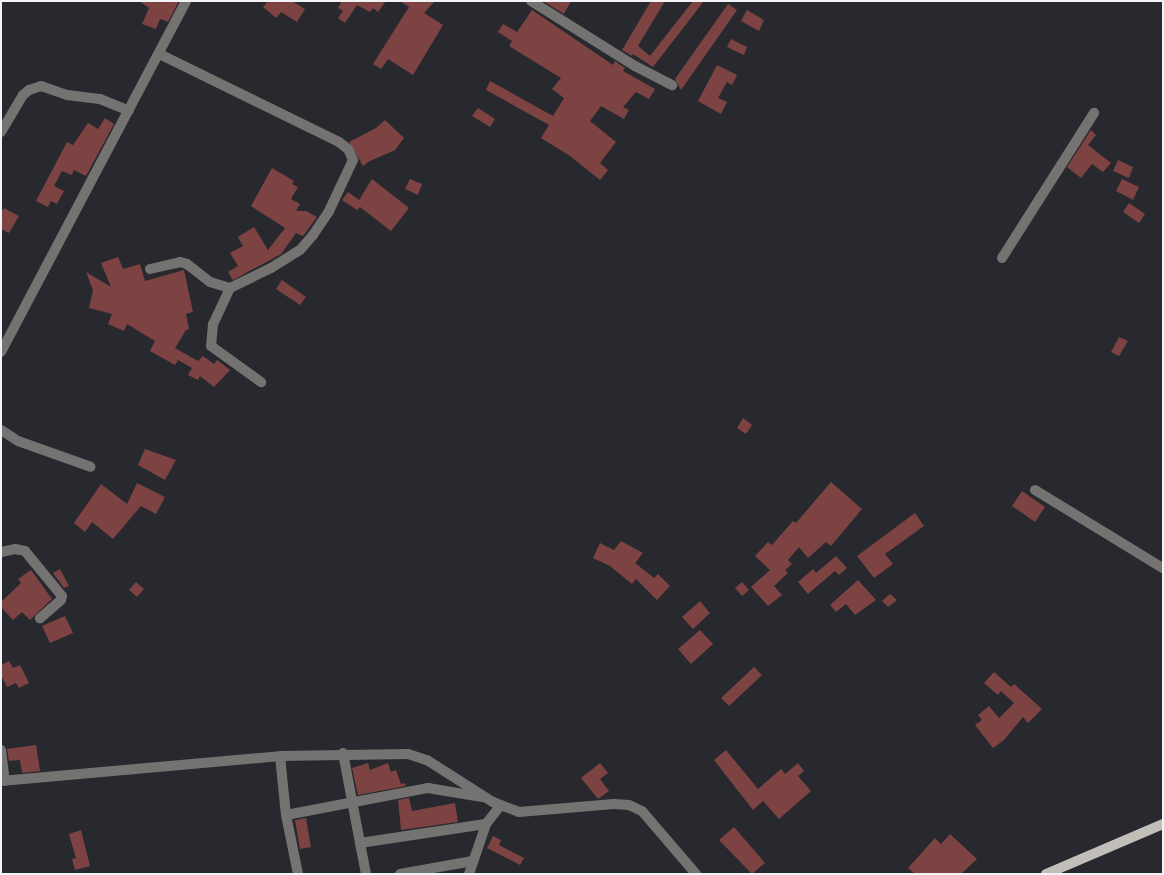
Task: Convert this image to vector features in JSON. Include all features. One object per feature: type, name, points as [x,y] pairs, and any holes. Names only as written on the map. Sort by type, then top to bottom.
[{"type":"main road","points":[[1046,874],[1163,824]]},
{"type":"street","points":[[1,352],[129,112],[186,1]]},
{"type":"street","points":[[531,1],[636,66],[672,85]]},
{"type":"street","points":[[159,54],[339,142],[351,155],[352,166],[330,211],[300,250],[271,268],[230,288],[213,324],[211,346],[261,382]]},
{"type":"street","points":[[1,132],[24,95],[29,90],[41,86],[67,95],[100,99],[129,112]]},
{"type":"street","points":[[1002,258],[1094,113]]},
{"type":"street","points":[[150,269],[180,262],[187,264],[210,282],[230,288]]},
{"type":"street","points":[[1,430],[18,441],[91,467]]},
{"type":"street","points":[[1035,490],[1163,568]]},
{"type":"street","points":[[1,552],[15,549],[25,551],[62,596],[61,600],[40,618]]},
{"type":"street","points":[[1,750],[3,781],[280,756],[343,753],[408,754],[427,760],[486,798],[519,812],[614,804],[629,805],[642,811],[696,874]]},
{"type":"street","points":[[343,753],[366,874]]},
{"type":"street","points":[[280,756],[286,815],[298,874]]},
{"type":"street","points":[[286,815],[353,804],[428,788],[486,798]]},
{"type":"street","points":[[469,874],[486,824],[501,805]]},
{"type":"street","points":[[360,843],[486,824]]},
{"type":"street","points":[[400,874],[473,861]]},
{"type":"building","points":[[139,1],[179,1],[168,22],[160,19],[156,29],[142,24],[149,8]]},
{"type":"building","points":[[268,1],[292,1],[305,9],[297,22],[281,12],[276,18],[263,7]]},
{"type":"building","points":[[342,1],[386,1],[378,12],[373,8],[370,12],[357,5],[345,23],[338,18],[343,11],[338,8]]},
{"type":"building","points":[[400,1],[435,1],[424,13],[443,25],[413,75],[388,59],[381,69],[373,64],[409,7]]},
{"type":"building","points":[[543,1],[571,1],[564,14]]},
{"type":"building","points":[[651,1],[665,1],[638,46],[650,56],[693,1],[704,1],[653,67],[633,54],[632,56],[622,50]]},
{"type":"building","points":[[728,4],[737,10],[681,90],[675,79]]},
{"type":"building","points":[[532,10],[613,65],[615,61],[625,68],[623,71],[655,89],[649,99],[636,92],[623,107],[629,110],[624,119],[601,106],[590,121],[616,142],[600,163],[608,170],[600,180],[570,156],[541,138],[549,125],[486,90],[490,81],[553,116],[564,98],[552,89],[561,78],[509,46],[512,41],[498,32],[503,24],[517,32]]},
{"type":"building","points":[[747,10],[764,20],[759,31],[741,21]]},
{"type":"building","points":[[731,39],[747,47],[744,55],[727,47]]},
{"type":"building","points":[[717,65],[737,75],[732,85],[727,82],[718,98],[727,102],[721,114],[698,101]]},
{"type":"building","points":[[478,108],[495,119],[490,127],[472,116]]},
{"type":"building","points":[[105,118],[114,124],[86,176],[74,170],[72,175],[62,171],[54,186],[64,191],[57,204],[51,201],[48,207],[36,201],[67,142],[73,145],[88,123],[98,129]]},
{"type":"building","points":[[385,120],[404,138],[395,150],[368,162],[363,166],[349,142],[376,128]]},
{"type":"building","points":[[1091,130],[1096,135],[1088,145],[1111,163],[1103,172],[1092,164],[1081,178],[1067,167]]},
{"type":"building","points":[[1118,160],[1133,167],[1129,178],[1113,171]]},
{"type":"building","points":[[272,168],[294,181],[292,184],[298,187],[291,199],[300,204],[296,211],[306,211],[317,217],[303,236],[296,233],[281,254],[233,280],[228,272],[238,266],[230,253],[243,246],[238,237],[254,227],[268,250],[285,228],[251,206]]},
{"type":"building","points":[[372,179],[409,208],[391,231],[360,207],[357,210],[342,200],[348,192],[359,200]]},
{"type":"building","points":[[410,179],[422,184],[418,195],[405,189]]},
{"type":"building","points":[[1122,179],[1139,187],[1133,200],[1116,191]]},
{"type":"building","points":[[1129,203],[1145,214],[1139,223],[1123,212]]},
{"type":"building","points":[[4,208],[19,216],[9,233],[1,229],[1,213]]},
{"type":"building","points":[[118,257],[123,269],[140,264],[145,281],[184,270],[193,312],[186,314],[189,329],[186,330],[175,348],[198,361],[203,356],[214,364],[217,360],[230,370],[214,387],[200,376],[198,380],[188,375],[192,368],[178,360],[175,365],[150,351],[155,341],[127,324],[124,331],[108,324],[112,314],[89,308],[93,290],[86,272],[111,287],[101,263]]},
{"type":"building","points":[[282,280],[306,297],[300,305],[276,289]]},
{"type":"building","points":[[1119,337],[1128,341],[1119,356],[1111,352]]},
{"type":"building","points":[[743,418],[752,425],[746,434],[737,428]]},
{"type":"building","points":[[145,449],[176,460],[165,480],[138,465]]},
{"type":"building","points":[[831,482],[862,509],[831,546],[826,542],[808,558],[799,547],[788,560],[792,564],[785,570],[788,573],[774,586],[782,595],[768,606],[751,587],[770,570],[755,556],[768,542],[772,545],[793,521],[796,523]]},
{"type":"building","points":[[137,483],[165,497],[156,514],[141,506],[113,539],[92,522],[85,532],[74,523],[101,484],[127,504]]},
{"type":"building","points":[[1022,491],[1045,507],[1035,522],[1012,506]]},
{"type":"building","points":[[915,513],[924,526],[885,554],[893,564],[874,578],[857,556]]},
{"type":"building","points":[[621,541],[643,553],[635,563],[654,578],[658,574],[670,586],[657,600],[636,579],[632,584],[610,566],[593,558],[600,543],[614,550]]},
{"type":"building","points":[[836,556],[847,568],[839,575],[835,571],[808,594],[798,582],[813,569],[816,573]]},
{"type":"building","points":[[60,569],[69,586],[64,588],[53,573]]},
{"type":"building","points":[[31,570],[52,599],[30,620],[22,612],[13,620],[1,607],[1,602],[21,583],[18,579]]},
{"type":"building","points":[[858,580],[876,600],[855,615],[846,604],[836,612],[830,605]]},
{"type":"building","points":[[136,582],[144,589],[137,597],[129,590]]},
{"type":"building","points":[[742,582],[749,590],[742,596],[735,588]]},
{"type":"building","points":[[890,594],[897,600],[888,607],[882,601]]},
{"type":"building","points":[[700,601],[710,613],[693,629],[682,617]]},
{"type":"building","points":[[65,616],[73,633],[50,643],[42,626]]},
{"type":"building","points":[[700,630],[713,644],[691,664],[678,649]]},
{"type":"building","points":[[9,661],[13,668],[20,665],[29,683],[19,688],[16,683],[7,687],[1,675],[1,665]]},
{"type":"building","points":[[754,667],[762,675],[729,706],[721,698]]},
{"type":"building","points":[[994,672],[1011,687],[1014,684],[1042,709],[1028,723],[1023,717],[1004,740],[993,748],[975,725],[982,720],[978,715],[989,706],[999,718],[1014,703],[1001,691],[998,695],[984,683]]},
{"type":"building","points":[[36,745],[40,771],[22,773],[20,760],[9,761],[7,749]]},
{"type":"building","points":[[726,750],[758,789],[781,769],[785,774],[798,763],[804,771],[798,776],[811,791],[779,819],[763,801],[753,810],[714,760]]},
{"type":"building","points":[[368,763],[370,770],[388,763],[391,772],[396,770],[401,784],[405,783],[406,786],[358,795],[352,768]]},
{"type":"building","points":[[600,763],[608,773],[600,779],[609,791],[598,799],[581,778]]},
{"type":"building","points":[[409,798],[412,811],[455,803],[458,822],[401,830],[398,800]]},
{"type":"building","points":[[306,818],[311,847],[300,849],[295,820]]},
{"type":"building","points":[[734,827],[765,863],[752,874],[719,840]]},
{"type":"building","points":[[81,830],[90,866],[75,870],[72,859],[76,858],[69,834]]},
{"type":"building","points":[[950,834],[977,859],[961,874],[915,874],[908,868],[935,838],[941,844]]},
{"type":"building","points":[[493,836],[501,840],[499,845],[524,858],[520,865],[487,848]]}]
